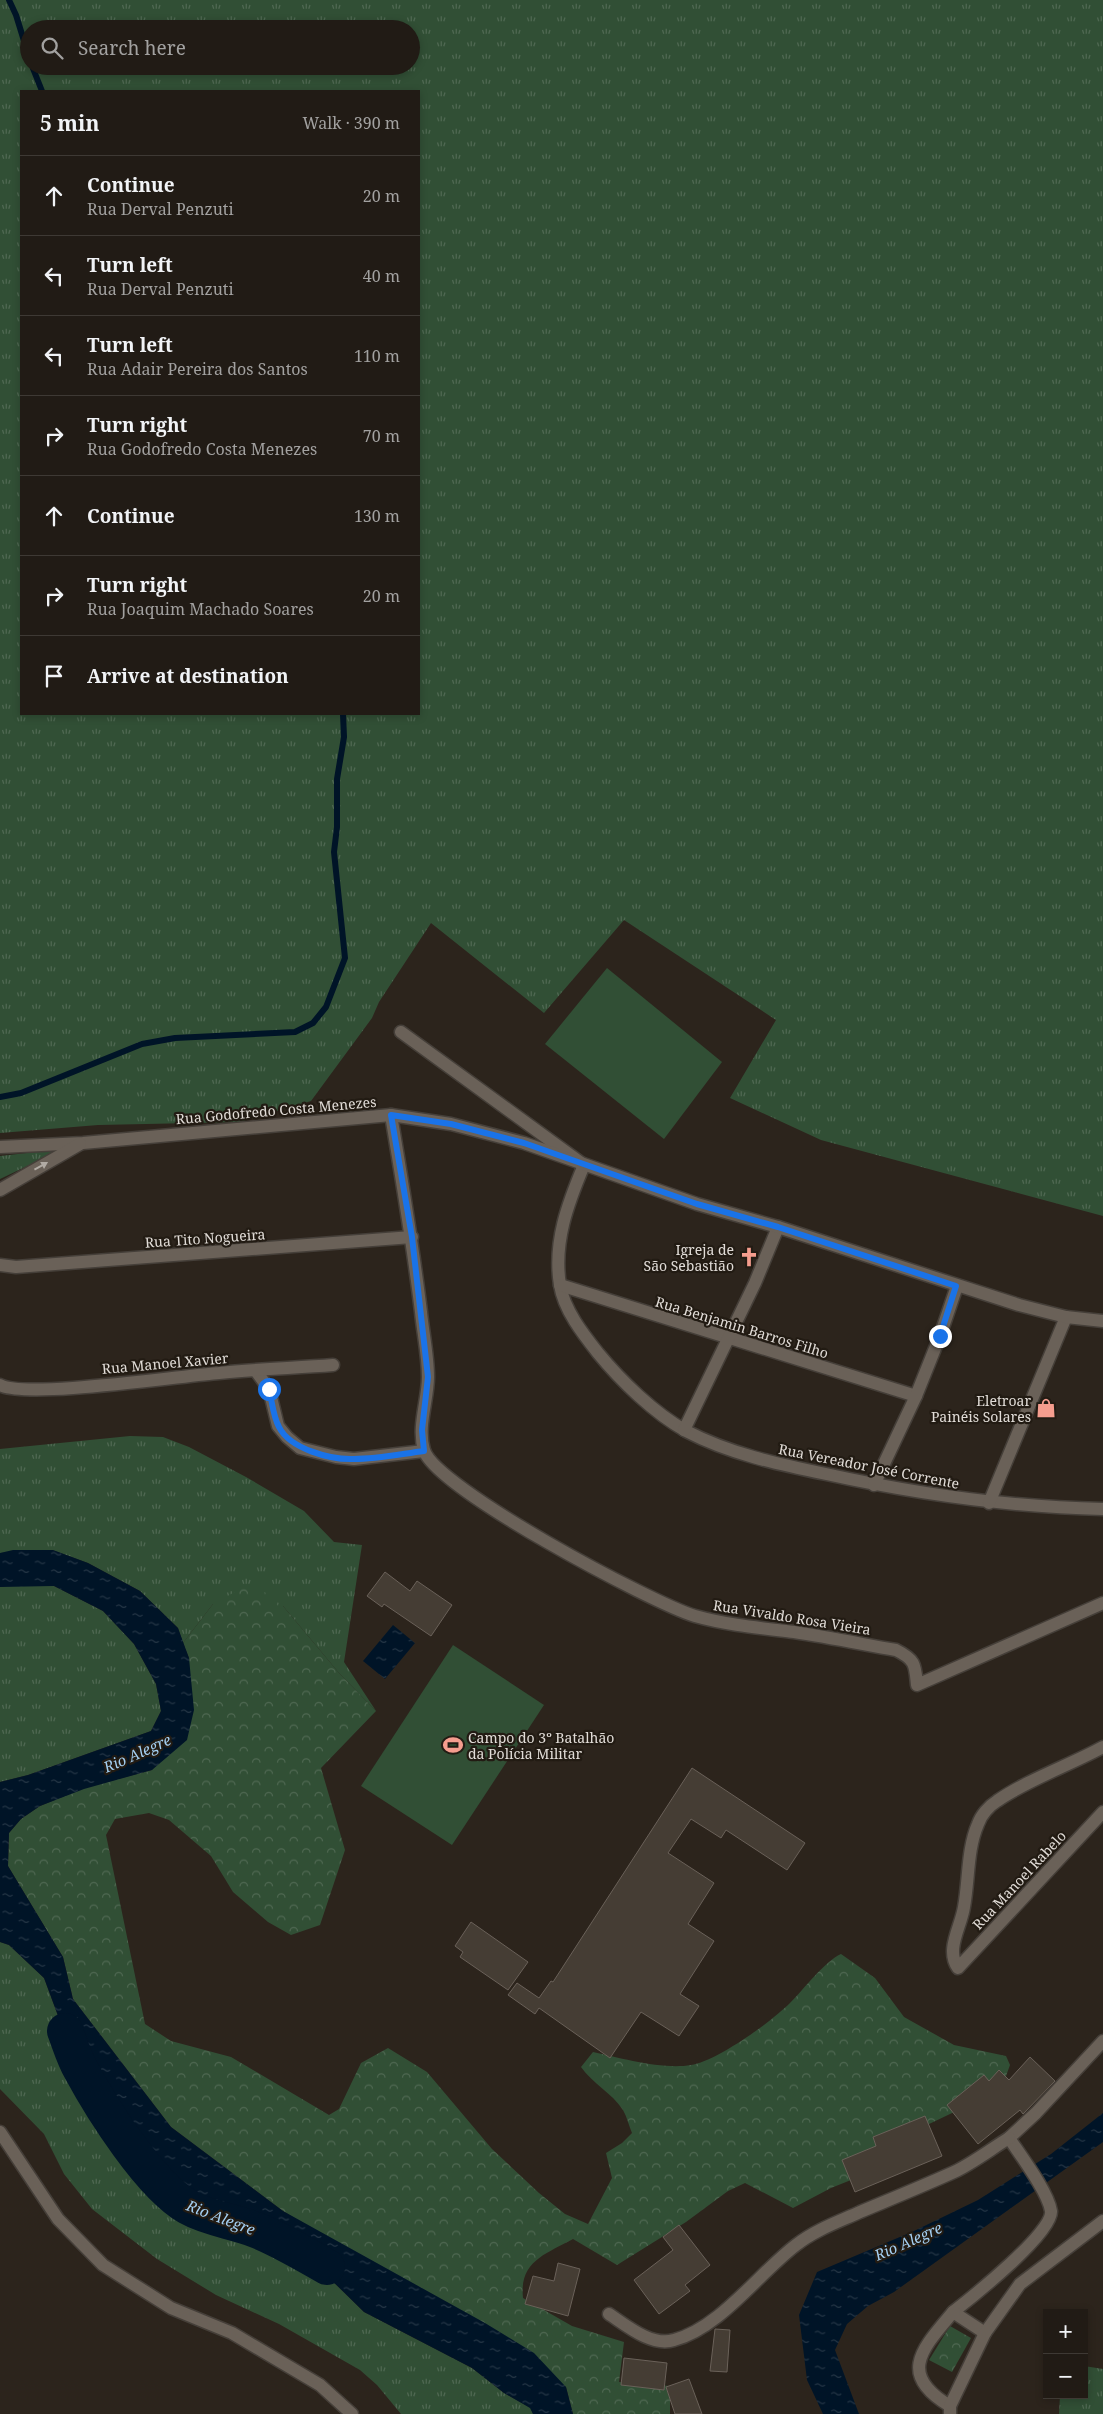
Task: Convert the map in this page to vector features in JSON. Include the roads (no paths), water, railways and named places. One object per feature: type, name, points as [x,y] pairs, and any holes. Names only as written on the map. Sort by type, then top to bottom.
[{"type":"street","points":[[401,1032],[584,1165]]},
{"type":"street","points":[[256,1370],[269,1389],[278,1426],[300,1448],[354,1460],[424,1451],[422,1430],[428,1377],[412,1237],[391,1115]]},
{"type":"street","name":"Rua Godofredo Costa Menezes","points":[[0,1147],[83,1142],[391,1115],[451,1124],[524,1143],[697,1204],[778,1227],[956,1286],[1066,1317],[1103,1321]]},
{"type":"street","points":[[0,1190],[83,1142]]},
{"type":"street","name":"Rua Vereador José Corrente","points":[[584,1165],[567,1204],[558,1243],[560,1285],[569,1312],[590,1343],[619,1378],[684,1430],[720,1447],[765,1461],[874,1485],[989,1503],[1103,1509]]},
{"type":"street","points":[[684,1430],[755,1283],[778,1227]]},
{"type":"street","name":"Rua Tito Nogueira","points":[[0,1265],[16,1267],[412,1237]]},
{"type":"street","name":"Rua Benjamin Barros Filho","points":[[560,1285],[916,1396]]},
{"type":"street","points":[[874,1485],[916,1396],[940,1336],[956,1286]]},
{"type":"street","points":[[989,1503],[1066,1317]]},
{"type":"street","name":"Rua Manoel Xavier","points":[[0,1386],[8,1390],[55,1389],[256,1370],[333,1365]]},
{"type":"street","name":"Rua Vivaldo Rosa Vieira","points":[[424,1451],[432,1464],[495,1511],[589,1565],[657,1600],[694,1616],[734,1625],[896,1650],[909,1656],[915,1664],[917,1685],[1103,1603]]},
{"type":"street","name":"Rua Manoel Rabelo","points":[[1103,1747],[996,1801],[987,1810],[978,1824],[972,1848],[964,1908],[951,1951],[952,1960],[958,1968],[1103,1812]]},
{"type":"street","points":[[609,2314],[635,2331],[665,2342],[675,2340],[701,2327],[724,2311],[795,2245],[819,2230],[956,2171],[1009,2138],[1036,2113],[1103,2041]]},
{"type":"street","points":[[0,2132],[58,2220],[103,2265],[171,2308],[232,2333],[320,2385],[352,2414]]},
{"type":"street","points":[[1009,2138],[1045,2196],[1051,2212],[1050,2220],[1043,2231],[990,2282],[953,2312],[925,2345],[918,2365],[921,2381],[932,2396],[950,2410],[985,2333],[1020,2284],[1103,2221]]},
{"type":"street","points":[[953,2312],[985,2333]]},
{"type":"water","points":[[13,1550],[53,1550],[88,1563],[140,1591],[178,1628],[189,1658],[194,1710],[187,1740],[152,1770],[84,1789],[40,1806],[21,1819],[9,1833],[8,1866],[63,1957],[73,1999],[171,2127],[283,2211],[485,2323],[534,2353],[566,2387],[573,2414],[533,2414],[530,2408],[504,2393],[472,2368],[364,2312],[318,2267],[266,2230],[200,2208],[77,2067],[44,1978],[9,1945],[0,1942],[0,1782],[28,1775],[151,1731],[161,1711],[156,1684],[134,1644],[103,1611],[54,1586],[0,1587],[0,1553]]},
{"type":"water","points":[[393,1625],[415,1643],[385,1679],[363,1661]]},
{"type":"water","points":[[1103,2113],[1103,2142],[894,2292],[868,2306],[847,2324],[835,2350],[859,2414],[823,2414],[807,2380],[799,2315],[817,2272],[914,2231],[978,2200],[1051,2154]]},
{"type":"waterway","points":[[9,0],[20,28]]},
{"type":"waterway","points":[[36,75],[42,90]]},
{"type":"waterway","points":[[0,1097],[21,1093],[142,1044],[175,1038],[295,1032],[313,1023],[326,1007],[345,958],[334,852],[337,827],[337,779],[344,737],[343,715]]},
{"type":"waterway","name":"Rio Alegre","points":[[65,2031],[74,2056],[114,2125],[143,2164],[173,2196],[196,2211],[265,2234],[327,2267]]},
{"type":"place","name":"Igreja de São Sebastião","points":[[749,1257]]},
{"type":"place","name":"Eletroar Painéis Solares","points":[[1046,1408]]},
{"type":"place","name":"Campo do 3º Batalhão da Polícia Militar","points":[[453,1745]]}]
